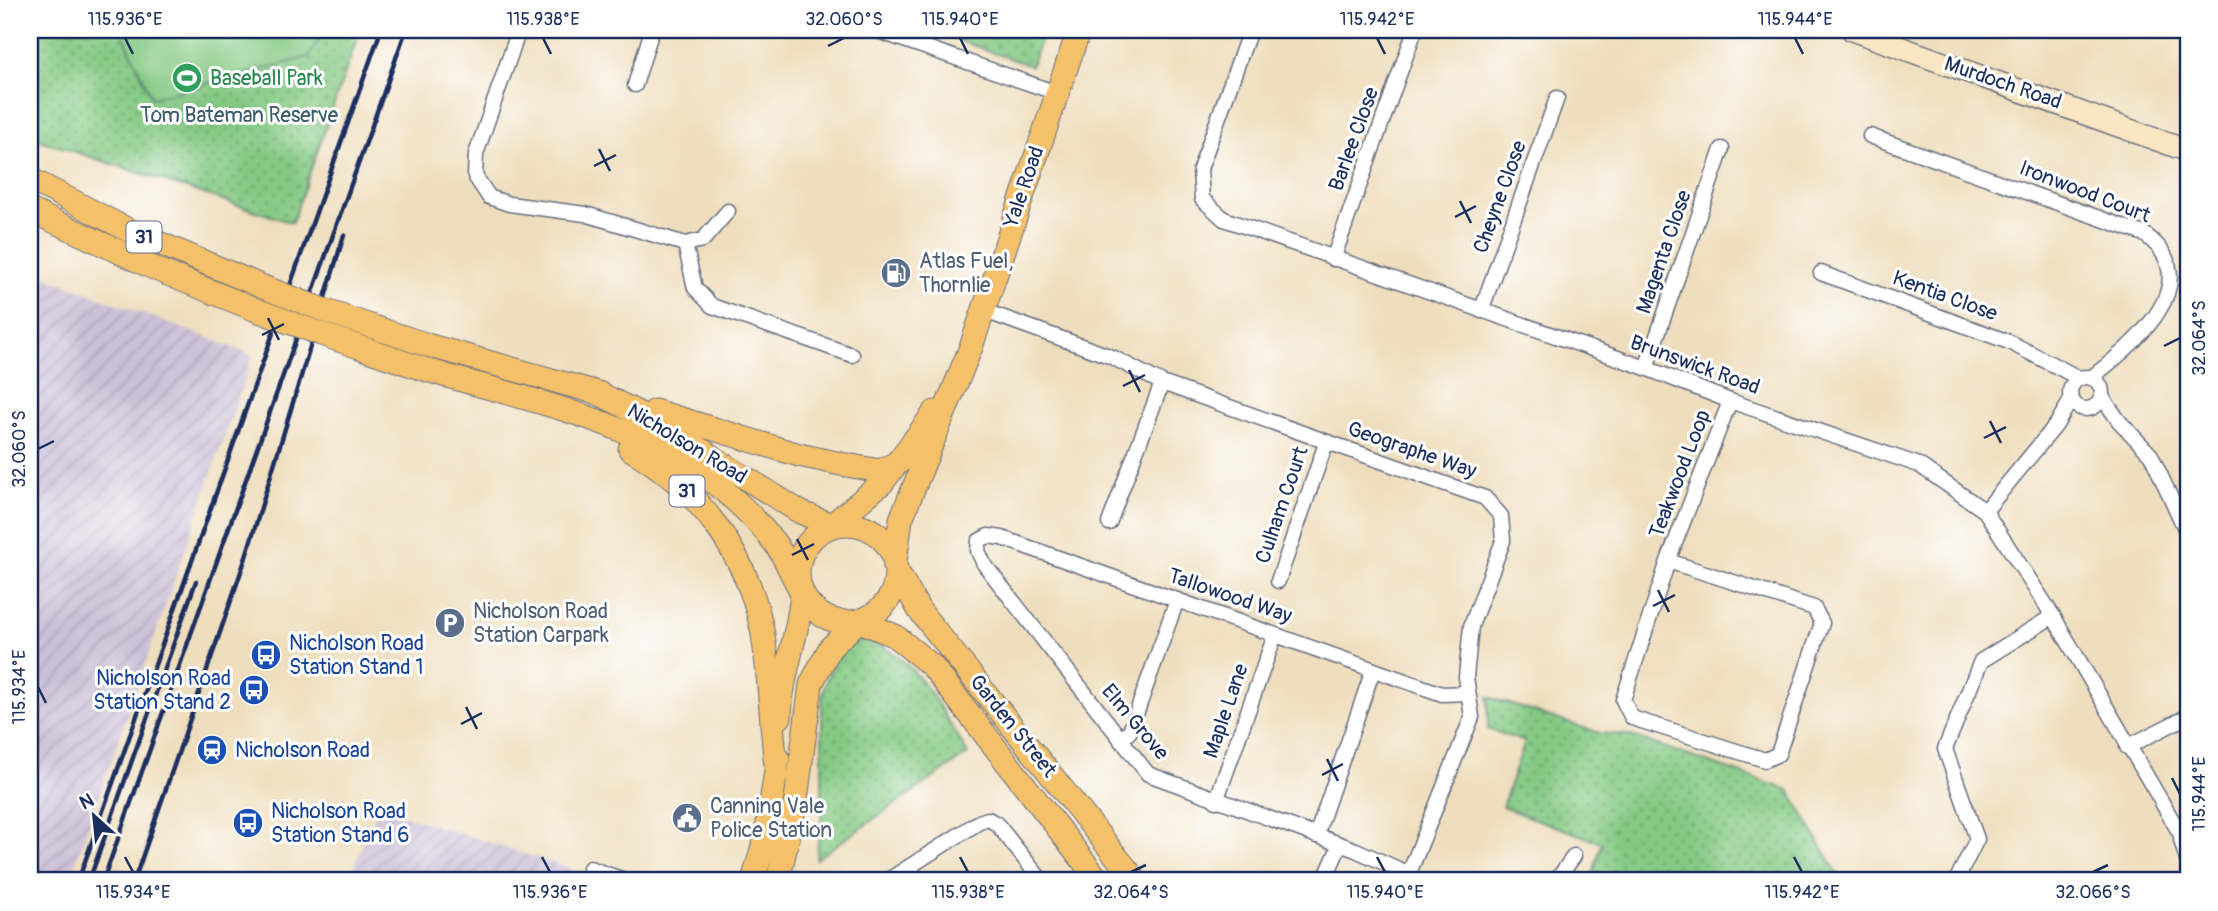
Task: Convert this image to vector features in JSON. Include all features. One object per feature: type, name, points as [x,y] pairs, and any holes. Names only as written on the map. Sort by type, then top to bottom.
[{"type":"main road","name":"Yale Road","points":[[895,564],[901,519],[956,384],[1079,30]]},
{"type":"main road","name":"Murdoch Road","points":[[1852,30],[2114,122],[2188,151]]},
{"type":"main road","name":"Murdoch Road","points":[[2114,122],[2188,139]]},
{"type":"main road","name":"Nicholson Road","points":[[30,179],[128,230],[329,312],[427,345],[598,393],[660,424],[800,512],[832,524]]},
{"type":"main road","name":"Nicholson Road","points":[[30,210],[158,270],[321,334],[418,368],[619,426],[701,473],[752,516],[768,535],[801,591]]},
{"type":"main road","name":"Yale Road","points":[[832,524],[869,496],[901,461],[956,384]]},
{"type":"main road","points":[[598,393],[799,455],[880,471],[901,461]]},
{"type":"main road","name":"31","points":[[551,406],[572,424],[620,443],[653,462],[701,505],[724,535],[754,599],[788,772]]},
{"type":"main road","name":"31","points":[[753,881],[788,772],[811,684],[830,648],[886,600],[895,564],[889,547],[878,535],[853,524],[832,524],[810,541],[799,564],[800,613],[780,705],[788,772],[778,881]]},
{"type":"main road","name":"Garden Street","points":[[895,564],[919,610],[1136,881]]},
{"type":"main road","name":"31","points":[[801,591],[823,616],[839,622],[858,622]]},
{"type":"main road","name":"Garden Street","points":[[858,622],[895,636],[932,666],[1096,876]]},
{"type":"main road","points":[[1042,763],[1038,773],[1041,783],[1079,834],[1096,876]]},
{"type":"main road","points":[[788,772],[804,797],[792,881]]},
{"type":"street","points":[[519,30],[476,154],[475,176],[489,197],[509,204],[585,214],[685,244],[703,240],[728,211]]},
{"type":"street","points":[[635,85],[652,30]]},
{"type":"street","points":[[875,30],[1057,93]]},
{"type":"street","name":"Brunswick Road","points":[[1250,30],[1200,169],[1202,199],[1224,219],[1646,368],[1730,401],[1919,465],[1985,511],[2053,616],[2188,848]]},
{"type":"street","name":"Barlee Close","points":[[1333,259],[1414,33]]},
{"type":"street","name":"Cheyne Close","points":[[1481,311],[1557,98]]},
{"type":"street","name":"Ironwood Court","points":[[1870,136],[2144,234],[2165,253],[2171,275],[2168,295],[2156,316],[2056,425],[1985,511]]},
{"type":"street","name":"Magenta Close","points":[[1646,368],[1722,149]]},
{"type":"street","points":[[685,244],[695,288],[712,306],[852,355]]},
{"type":"street","name":"Kentia Close","points":[[1821,273],[2010,342],[2052,364],[2119,421],[2151,455],[2188,535]]},
{"type":"street","name":"Geographe Way","points":[[982,310],[1112,357],[1162,383],[1485,498],[1501,516],[1503,541],[1471,626],[1466,677],[1472,717],[1407,878]]},
{"type":"street","points":[[1109,523],[1162,383]]},
{"type":"street","name":"Teakwood Loop","points":[[1668,561],[1814,608],[1822,623],[1778,754],[1765,760],[1632,718],[1623,700],[1668,561],[1730,401]]},
{"type":"street","name":"Culham Court","points":[[1278,581],[1326,443]]},
{"type":"street","name":"Tallowood Way","points":[[979,541],[988,536],[1002,538],[1442,694],[1468,693]]},
{"type":"street","name":"Elm Grove","points":[[979,541],[978,551],[984,564],[1148,774],[1340,845],[1407,878]]},
{"type":"street","points":[[1121,741],[1130,731],[1177,600]]},
{"type":"street","points":[[1956,881],[1977,839],[1945,749],[1981,661],[2053,616]]},
{"type":"street","name":"Maple Lane","points":[[1216,801],[1275,635]]},
{"type":"street","points":[[1315,836],[1373,670]]},
{"type":"street","points":[[2127,747],[2188,716]]},
{"type":"street","points":[[887,881],[979,821],[988,819],[997,824],[1042,881]]},
{"type":"street","name":"Brunswick Road","points":[[2179,832],[2188,863]]},
{"type":"street","points":[[1324,881],[1340,845]]},
{"type":"street","points":[[1556,881],[1574,856]]},
{"type":"street","points":[[909,867],[918,881]]},
{"type":"street","points":[[590,868],[627,881]]},
{"type":"shaded area","points":[[30,271],[253,355],[69,881],[30,881]]},
{"type":"shaded area","points":[[378,807],[609,881],[348,881]]},
{"type":"green space","name":"Tom Bateman Reserve","points":[[30,30],[360,30],[292,223],[30,137]]},
{"type":"green space","name":"Baseball Park","points":[[121,30],[324,30],[309,57],[152,98]]},
{"type":"green space","points":[[930,30],[1044,30],[1031,66]]},
{"type":"green space","points":[[864,639],[882,646],[913,670],[937,702],[968,754],[816,859],[822,812],[824,688],[830,670],[840,655]]},
{"type":"green space","points":[[1488,697],[1600,733],[1628,735],[1789,790],[1842,881],[1591,881],[1602,843],[1502,807],[1525,742],[1488,729]]},
{"type":"railway","points":[[78,881],[381,30]]},
{"type":"railway","points":[[103,881],[406,30]]},
{"type":"railway","points":[[134,881],[245,560],[344,235]]},
{"type":"railway","points":[[89,881],[196,581]]},
{"type":"place","name":"Baseball Park","points":[[187,78]]},
{"type":"place","name":"Atlas Fuel, Thornlie","points":[[896,273]]},
{"type":"place","name":"Nicholson Road Station Carpark","points":[[450,623]]},
{"type":"place","name":"Nicholson Road Station Stand 1","points":[[266,655]]},
{"type":"place","name":"Nicholson Road Station Stand 2","points":[[254,690]]},
{"type":"place","name":"Nicholson Road","points":[[212,750]]},
{"type":"place","name":"Canning Vale Police Station","points":[[687,818]]},
{"type":"place","name":"Nicholson Road Station Stand 6","points":[[248,823]]}]
